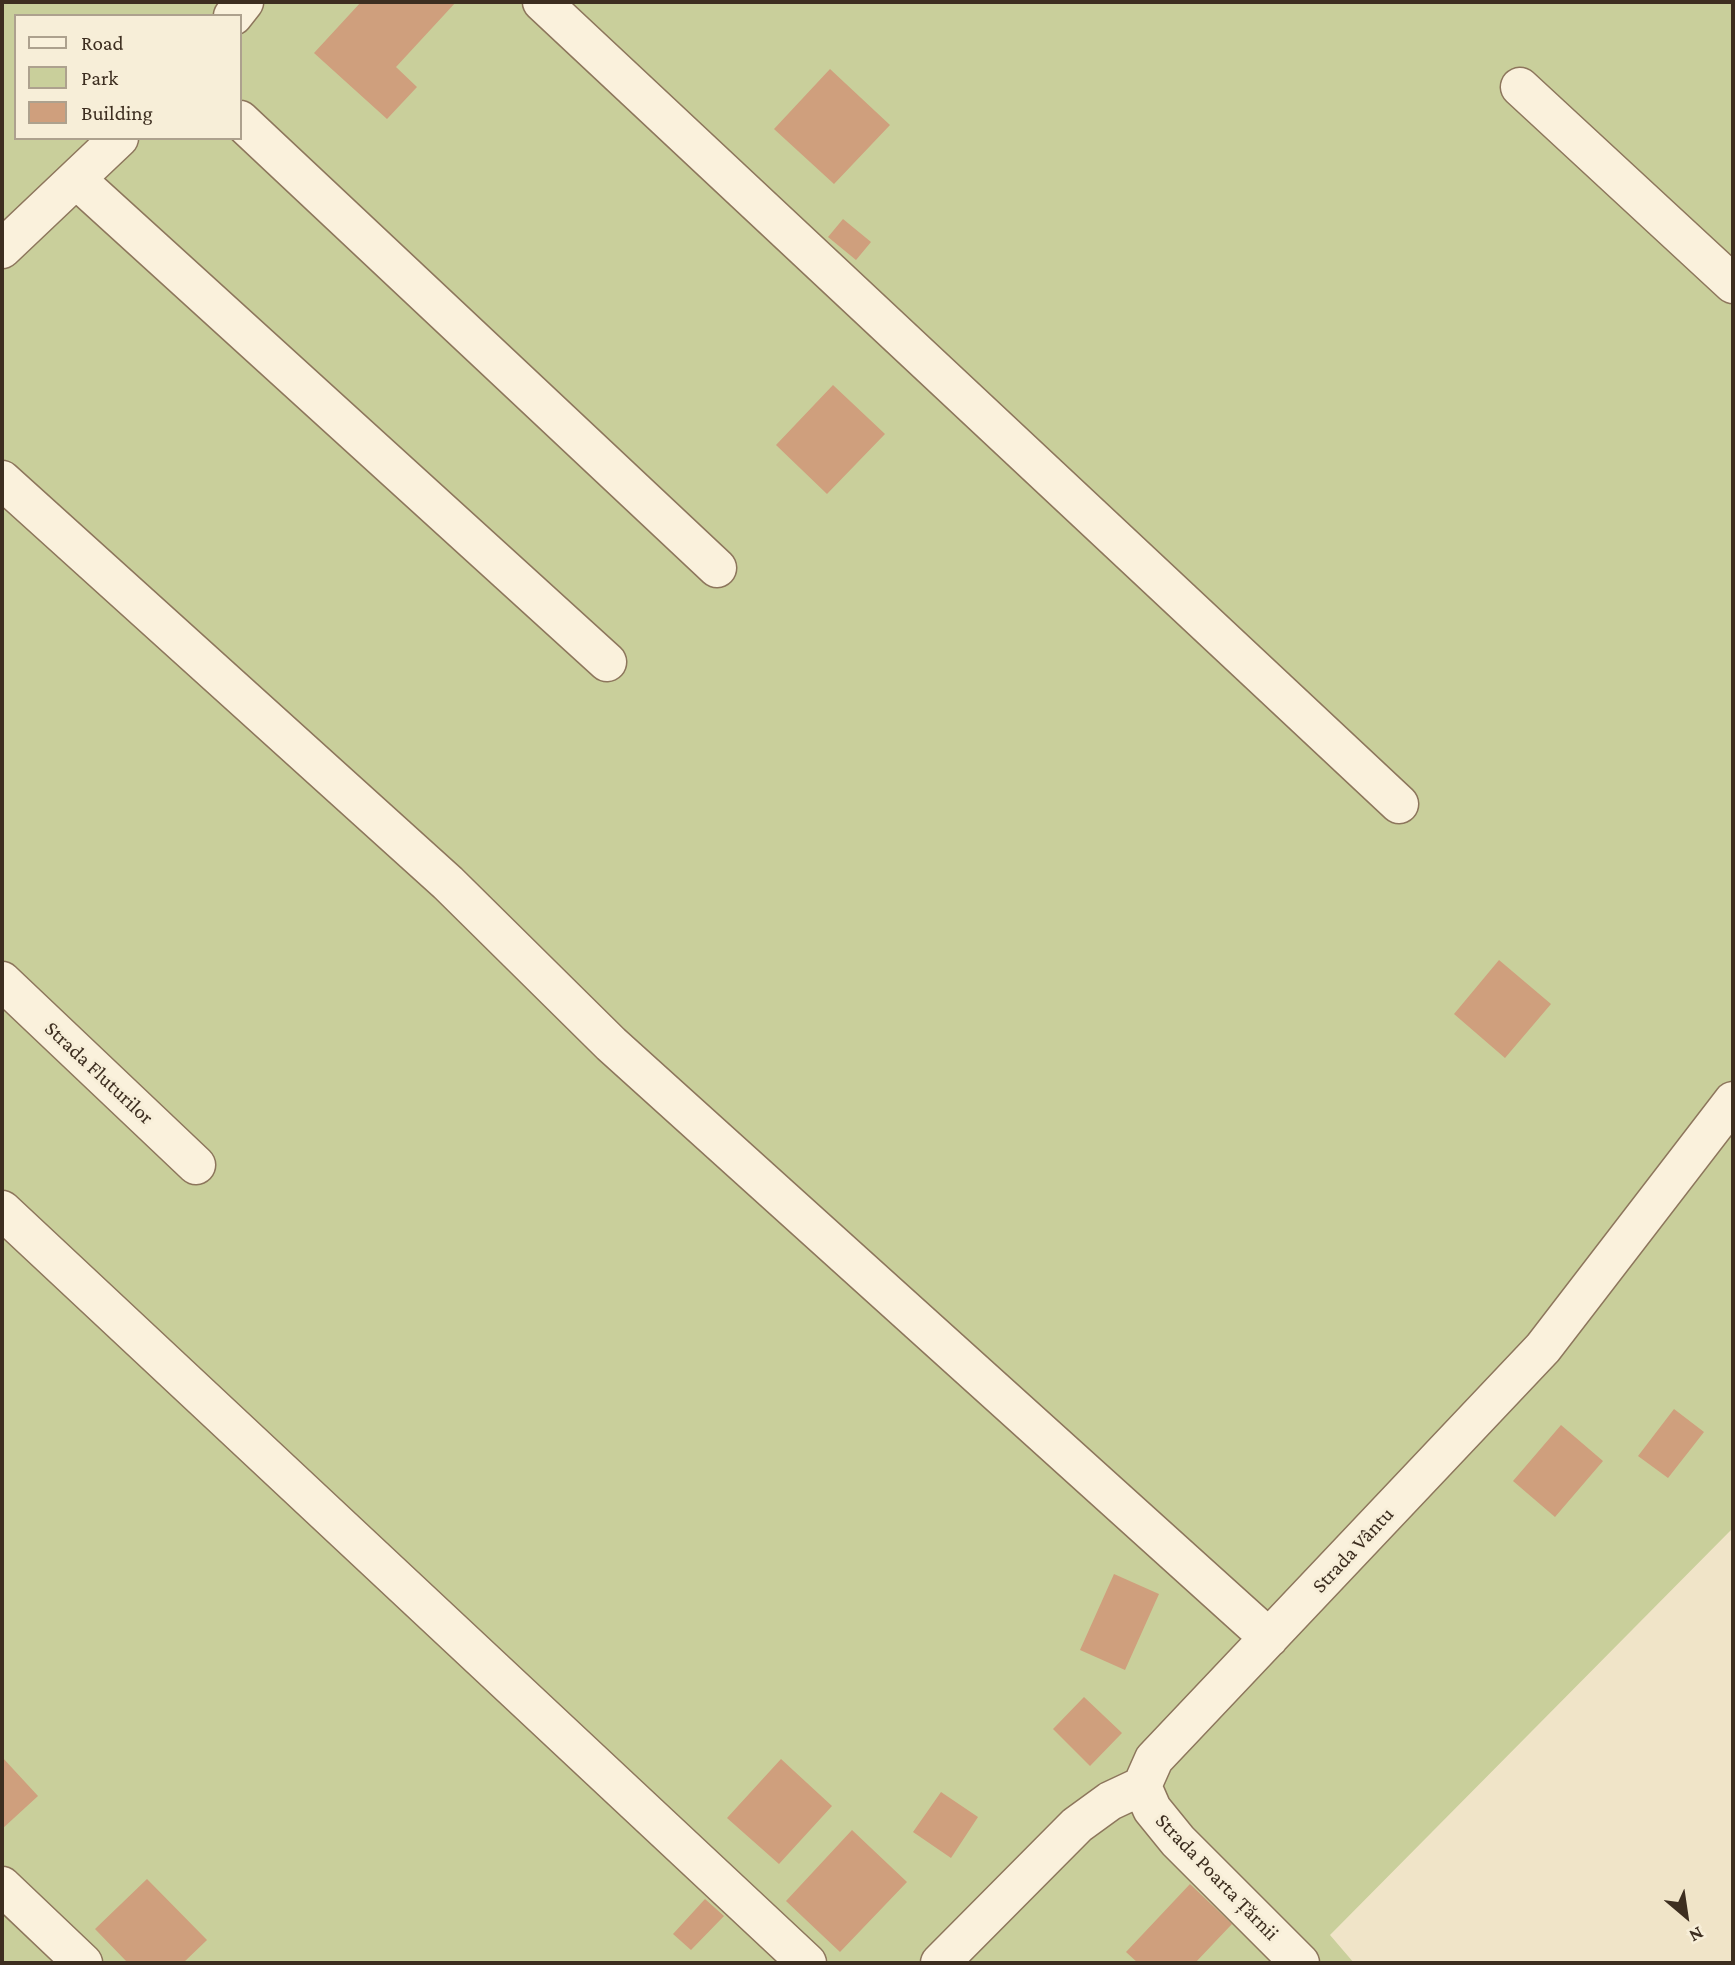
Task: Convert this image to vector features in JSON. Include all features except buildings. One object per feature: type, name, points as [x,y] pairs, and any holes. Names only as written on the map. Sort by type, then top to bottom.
[{"type":"street","points":[[542,2],[1399,804]]},
{"type":"street","points":[[1520,87],[1733,284]]},
{"type":"street","points":[[242,123],[717,568]]},
{"type":"street","points":[[2,249],[116,140]]},
{"type":"street","points":[[75,179],[607,662]]},
{"type":"street","points":[[2,480],[448,883],[632,1062],[1269,1638]]},
{"type":"street","name":"Strada Fluturilor","points":[[2,981],[196,1165]]},
{"type":"street","name":"Strada Vântu","points":[[1142,1786],[1154,1759],[1543,1348],[1733,1101]]},
{"type":"street","points":[[2,1210],[807,1963]]},
{"type":"street","points":[[940,1963],[1077,1825],[1110,1801],[1142,1786]]},
{"type":"street","name":"Strada Poarta Țărnii","points":[[1142,1786],[1152,1809],[1178,1840],[1300,1963]]},
{"type":"street","points":[[2,1886],[83,1963]]},
{"type":"green space","points":[[2,2],[1733,2],[1733,1528],[1330,1935],[1354,1963],[2,1963]]}]
